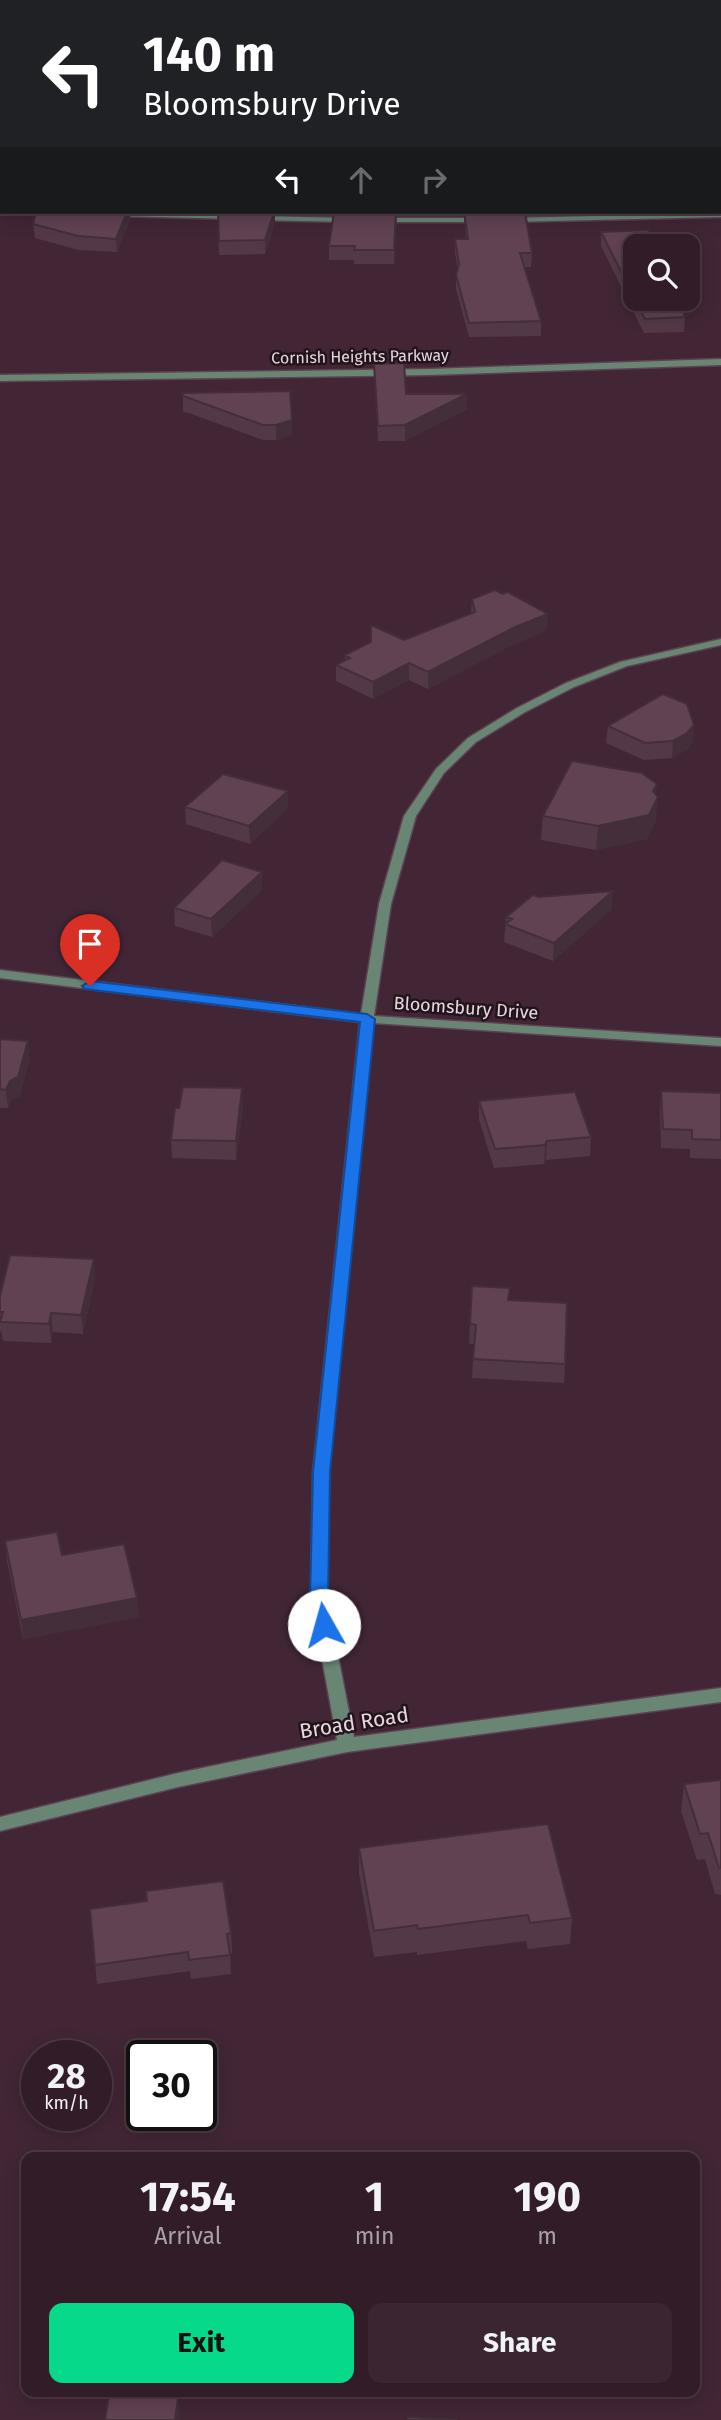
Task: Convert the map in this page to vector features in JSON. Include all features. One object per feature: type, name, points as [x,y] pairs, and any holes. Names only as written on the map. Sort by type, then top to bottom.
[{"type":"street","points":[[110,214],[361,220]]},
{"type":"street","points":[[503,220],[598,215],[721,215]]},
{"type":"street","points":[[374,220],[490,220]]},
{"type":"street","name":"Cornish Heights Parkway","points":[[0,378],[416,372],[721,362]]},
{"type":"street","points":[[347,1745],[319,1600],[321,1472],[367,1019],[384,904],[410,816],[440,771],[472,740],[521,710],[570,685],[624,664],[721,642]]},
{"type":"street","name":"Bloomsbury Drive","points":[[0,974],[367,1019],[721,1042]]},
{"type":"street","name":"Broad Road","points":[[0,1824],[178,1780],[347,1745],[721,1695]]},
{"type":"building","points":[[36,214],[126,214],[116,239],[78,236],[33,224]]},
{"type":"building","points":[[218,214],[273,214],[265,240],[219,241]]},
{"type":"building","points":[[334,214],[396,214],[394,250],[354,250],[355,246],[329,246]]},
{"type":"building","points":[[464,214],[525,214],[532,253],[520,253],[541,321],[469,323],[456,275],[459,264],[455,239],[468,239]]},
{"type":"building","points":[[648,230],[650,234],[623,234],[623,275],[601,232]]},
{"type":"building","points":[[641,311],[683,311],[685,317],[645,319]]},
{"type":"building","points":[[404,363],[406,394],[467,394],[405,425],[378,426],[374,364]]},
{"type":"building","points":[[290,391],[292,420],[276,425],[263,425],[183,396],[183,393]]},
{"type":"building","points":[[495,590],[502,594],[508,592],[548,614],[513,628],[428,672],[409,663],[373,682],[336,665],[350,658],[345,655],[371,642],[371,625],[404,640],[475,612],[472,599]]},
{"type":"building","points":[[663,694],[687,704],[694,725],[687,733],[673,741],[645,743],[608,726]]},
{"type":"building","points":[[572,761],[642,773],[657,784],[653,791],[658,797],[649,815],[598,826],[543,816]]},
{"type":"building","points":[[223,774],[288,791],[249,826],[185,807]]},
{"type":"building","points":[[222,860],[262,872],[211,919],[174,908]]},
{"type":"building","points":[[613,891],[554,943],[505,924],[512,919],[506,917],[533,895],[539,897]]},
{"type":"building","points":[[0,1039],[28,1041],[18,1077],[10,1081],[6,1090],[0,1089]]},
{"type":"building","points":[[183,1087],[242,1088],[236,1141],[171,1140],[175,1108],[179,1108]]},
{"type":"building","points":[[661,1091],[721,1093],[721,1140],[692,1139],[692,1130],[663,1129]]},
{"type":"building","points":[[575,1092],[591,1137],[547,1141],[545,1145],[495,1149],[479,1101]]},
{"type":"building","points":[[10,1255],[94,1259],[81,1315],[51,1313],[49,1324],[0,1322],[3,1312],[0,1312],[0,1296]]},
{"type":"building","points":[[472,1286],[510,1288],[508,1300],[567,1303],[565,1364],[473,1359],[476,1325],[470,1324]]},
{"type":"building","points":[[57,1532],[62,1555],[124,1544],[137,1598],[21,1620],[5,1541]]},
{"type":"building","points":[[721,1780],[719,1868],[708,1833],[700,1834],[684,1784]]},
{"type":"building","points":[[548,1824],[572,1918],[530,1923],[528,1915],[418,1929],[417,1925],[374,1931],[359,1848]]},
{"type":"building","points":[[223,1881],[231,1933],[227,1934],[230,1955],[189,1960],[188,1952],[95,1965],[90,1909],[147,1901],[146,1891]]},
{"type":"building","points":[[109,2397],[178,2398],[175,2420],[105,2420]]},
{"type":"building","points":[[408,2417],[457,2420],[408,2420]]},
{"type":"route","points":[[90,986],[367,1019],[321,1472],[319,1600],[324,1625]]}]
